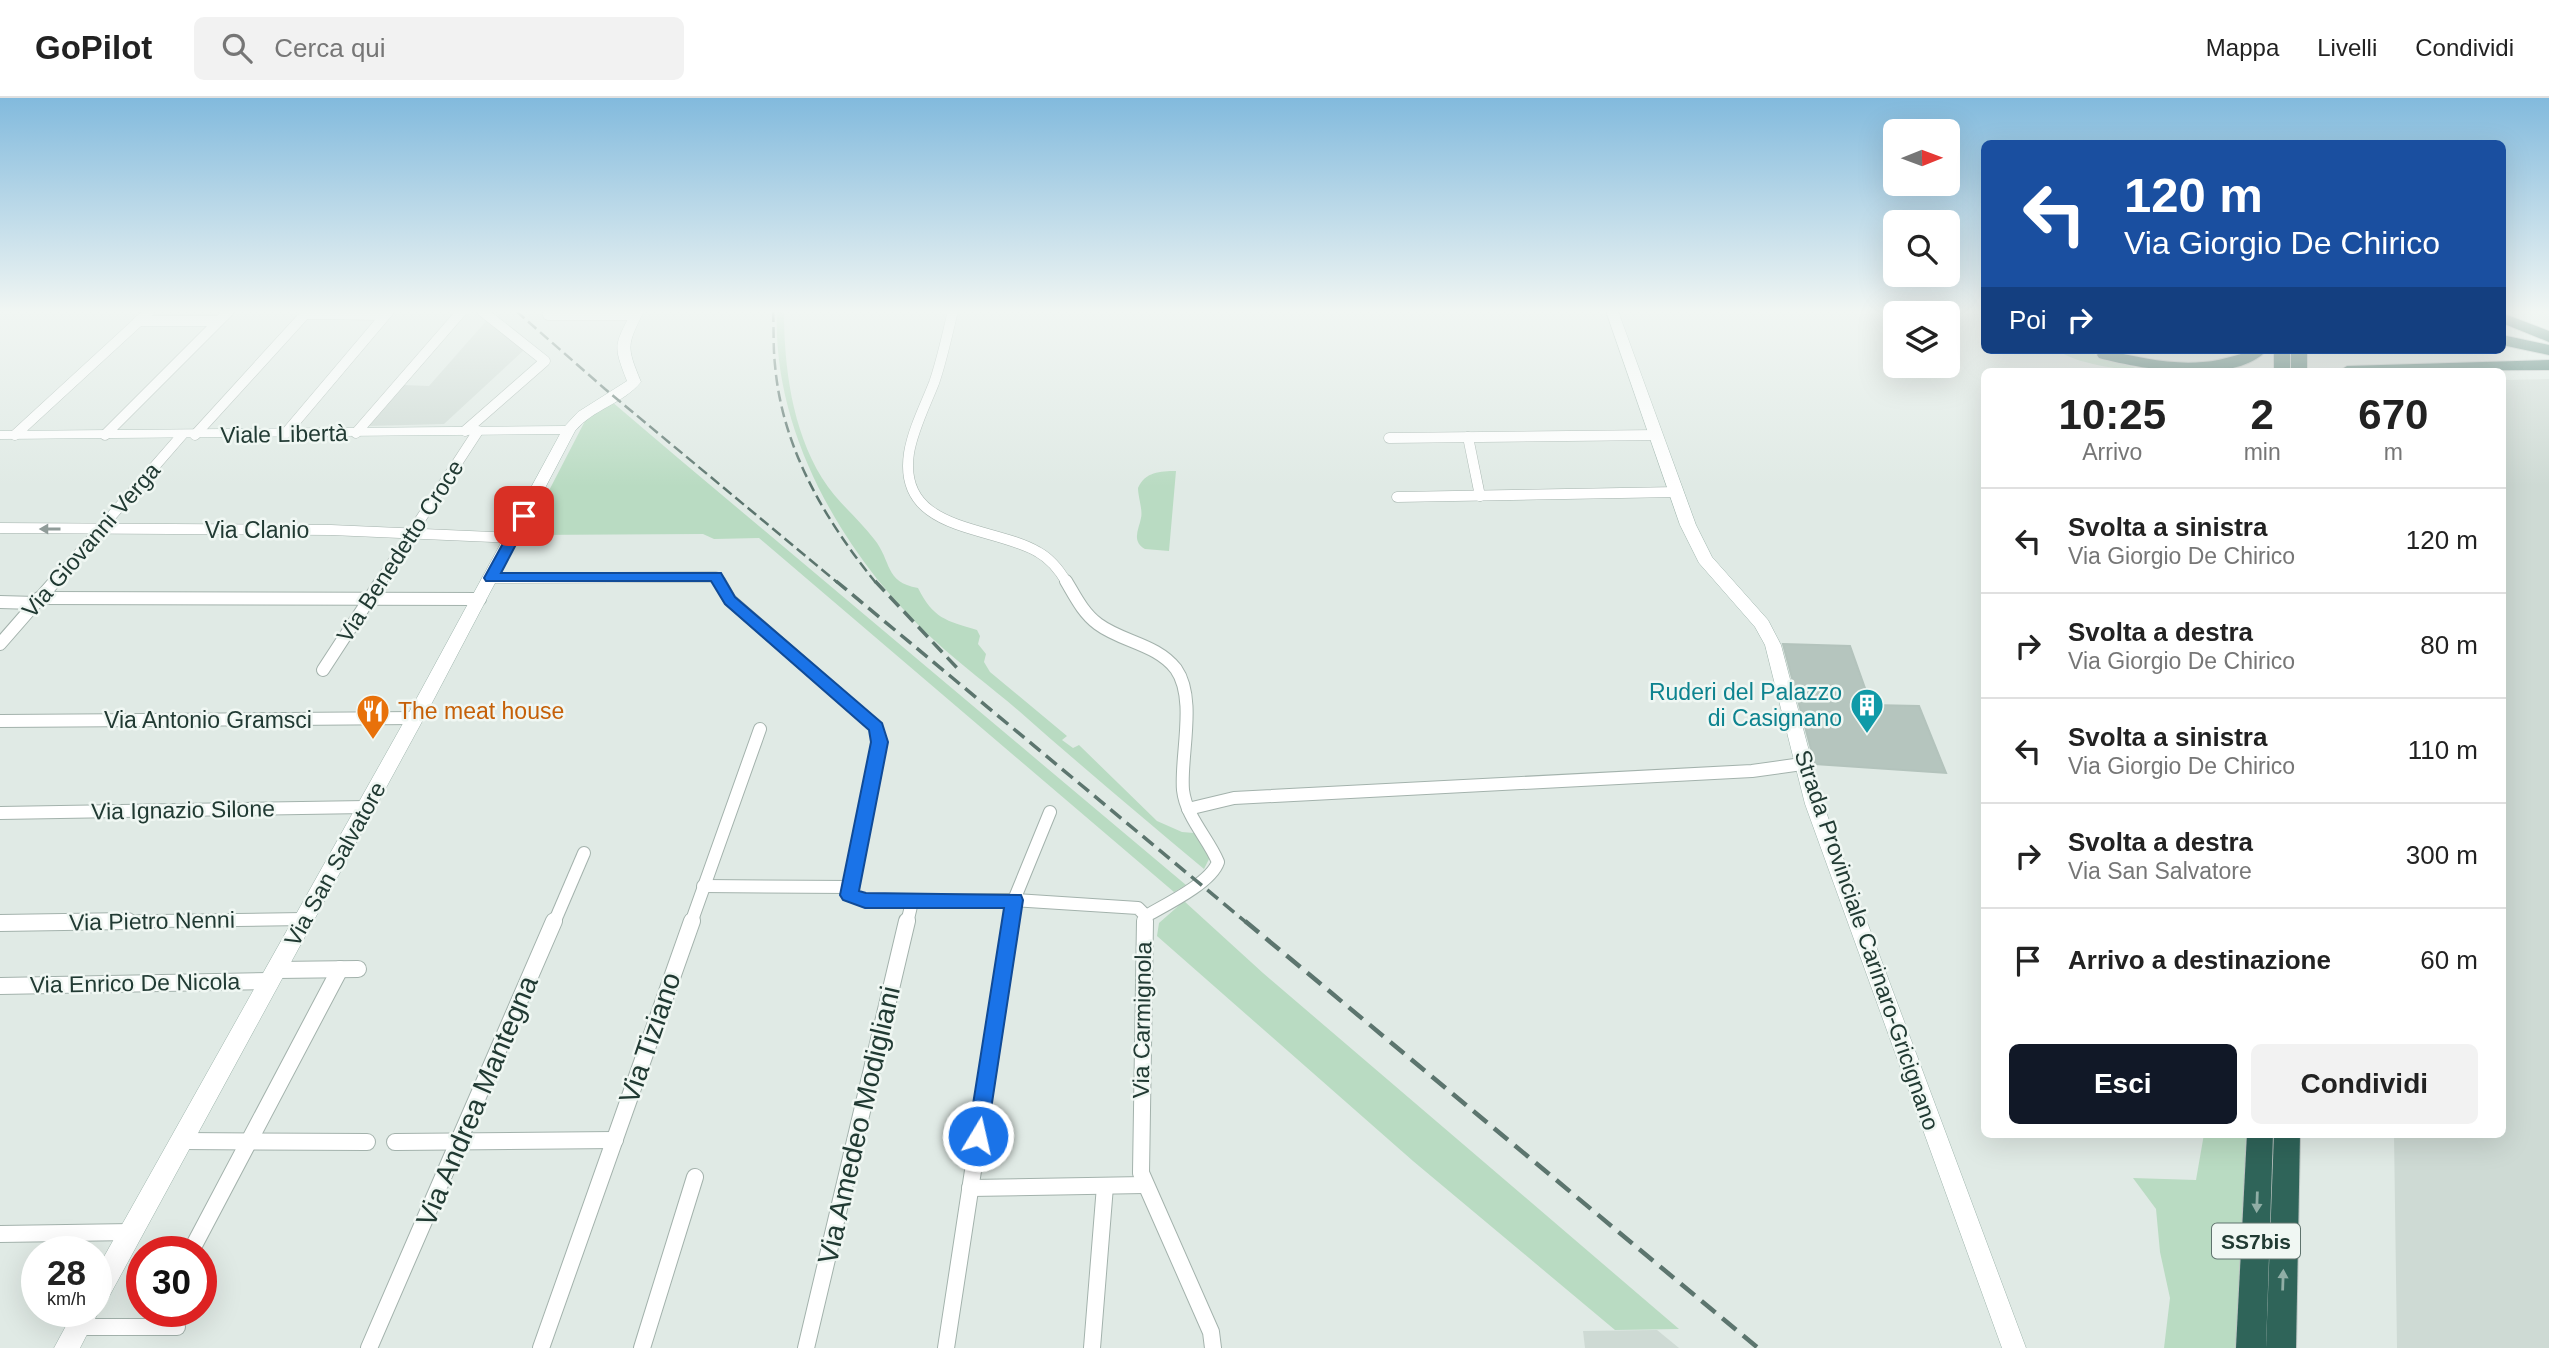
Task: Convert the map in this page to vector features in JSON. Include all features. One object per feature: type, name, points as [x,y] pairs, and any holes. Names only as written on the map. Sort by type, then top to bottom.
[{"type":"highway","name":"SS7bis","points":[[2251,1348],[2260,1138]]},
{"type":"highway","name":"SS7bis","points":[[2281,1348],[2287,1138]]},
{"type":"street","points":[[7,435],[82,369]]},
{"type":"street","points":[[105,435],[170,369]]},
{"type":"street","name":"Via Giovanni Verga","points":[[0,644],[99,529],[252,369]]},
{"type":"street","points":[[285,434],[340,369]]},
{"type":"street","points":[[356,433],[411,369]]},
{"type":"street","points":[[472,431],[536,369]]},
{"type":"street","points":[[569,430],[584,413],[627,389],[634,382],[629,369]]},
{"type":"street","points":[[919,414],[937,369]]},
{"type":"street","name":"Strada Provinciale Carinaro-Gricignano","points":[[1633,369],[1677,492],[1705,559],[1762,624],[1773,645],[1814,804],[2014,1348]]},
{"type":"street","name":"Via Carmignola","points":[[919,414],[912,433],[909,463],[912,490],[923,506],[960,527],[1039,552],[1062,574],[1097,623],[1154,652],[1177,671],[1183,693],[1183,783],[1188,809],[1216,857],[1216,868],[1187,892],[1146,916],[1143,937],[1140,1148],[1144,1185],[1187,1275],[1210,1332],[1213,1348]]},
{"type":"street","name":"Viale Libertà","points":[[7,435],[569,430]]},
{"type":"street","name":"Via San Salvatore","points":[[112,1267],[480,599],[569,430]]},
{"type":"street","name":"Via Benedetto Croce","points":[[323,670],[412,533],[472,431]]},
{"type":"street","points":[[1389,438],[1657,435]]},
{"type":"street","points":[[1468,438],[1480,496]]},
{"type":"street","points":[[1397,497],[1677,492]]},
{"type":"street","name":"Via Clanio","points":[[0,528],[412,533],[513,538]]},
{"type":"street","points":[[491,578],[716,577],[730,600],[876,727],[880,742],[849,895],[865,901],[1014,900],[1138,908],[1146,916]]},
{"type":"street","points":[[0,602],[480,599]]},
{"type":"street","name":"Via Antonio Gramsci","points":[[0,722],[415,718]]},
{"type":"street","name":"Via Tiziano","points":[[541,1348],[760,729]]},
{"type":"street","points":[[1188,809],[1234,798],[1752,771],[1802,764]]},
{"type":"street","name":"Via Ignazio Silone","points":[[0,813],[366,807]]},
{"type":"street","points":[[946,1348],[1014,900],[1051,811]]},
{"type":"street","name":"Via Andrea Mantegna","points":[[369,1348],[584,853]]},
{"type":"street","points":[[703,887],[850,887]]},
{"type":"street","name":"Via Amedeo Modigliani","points":[[806,1348],[912,902]]},
{"type":"street","name":"Via Pietro Nenni","points":[[0,923],[304,919]]},
{"type":"street","name":"Via Enrico De Nicola","points":[[0,986],[358,969]]},
{"type":"street","points":[[199,1236],[340,970]]},
{"type":"street","points":[[395,1142],[615,1140]]},
{"type":"street","points":[[182,1141],[367,1142]]},
{"type":"street","points":[[642,1348],[695,1177]]},
{"type":"street","points":[[971,1188],[1144,1185]]},
{"type":"street","points":[[1092,1348],[1105,1186]]},
{"type":"street","points":[[0,1234],[132,1232]]},
{"type":"street","points":[[77,1328],[150,1327]]},
{"type":"shaded area","points":[[444,369],[503,369],[444,424],[367,426],[403,385],[429,386]]},
{"type":"shaded area","points":[[2549,379],[2549,1348],[2397,1348],[2394,1138],[2506,1138],[2506,380]]},
{"type":"shaded area","points":[[1657,1330],[1679,1348],[1585,1348],[1583,1331]]},
{"type":"green space","points":[[781,369],[787,369],[803,439],[822,478],[880,547],[894,576],[907,585],[918,588],[929,606],[942,617],[977,630],[980,636],[978,644],[986,654],[984,662],[990,672],[1067,736],[1062,740],[1073,748],[1079,745],[1157,821],[1182,832],[1194,833],[1210,857],[1204,869],[944,649],[901,607],[871,571],[820,491],[801,448],[787,403]]},
{"type":"green space","points":[[611,401],[1186,885],[1174,892],[759,538],[714,539],[703,534],[526,535],[585,421]]},
{"type":"green space","points":[[1176,471],[1169,551],[1145,549],[1137,539],[1141,515],[1138,488],[1149,476],[1159,472]]},
{"type":"green space","points":[[1184,901],[1263,973],[1679,1329],[1615,1330],[1413,1161],[1157,936],[1159,923]]},
{"type":"green space","points":[[2203,1138],[2246,1138],[2239,1348],[2164,1348],[2170,1298],[2160,1252],[2156,1209],[2133,1178],[2196,1180]]},
{"type":"building","name":"Ruderi del Palazzo di Casignano","points":[[1783,644],[1850,646],[1871,705],[1919,706],[1946,773],[1815,764]]},
{"type":"railway","points":[[583,369],[838,583]]},
{"type":"railway","points":[[775,369],[787,425],[809,482],[840,534],[876,583]]},
{"type":"railway","points":[[836,581],[1247,923]]},
{"type":"railway","points":[[875,581],[959,670]]},
{"type":"railway","points":[[1245,921],[1758,1348]]},
{"type":"place","name":"Ruderi del Palazzo di Casignano","points":[[1867,735]]},
{"type":"place","name":"The meat house","points":[[373,741]]},
{"type":"route","points":[[524,516],[491,578],[716,577],[730,600],[876,727],[880,742],[849,895],[865,901],[1014,900],[978,1136]]}]
